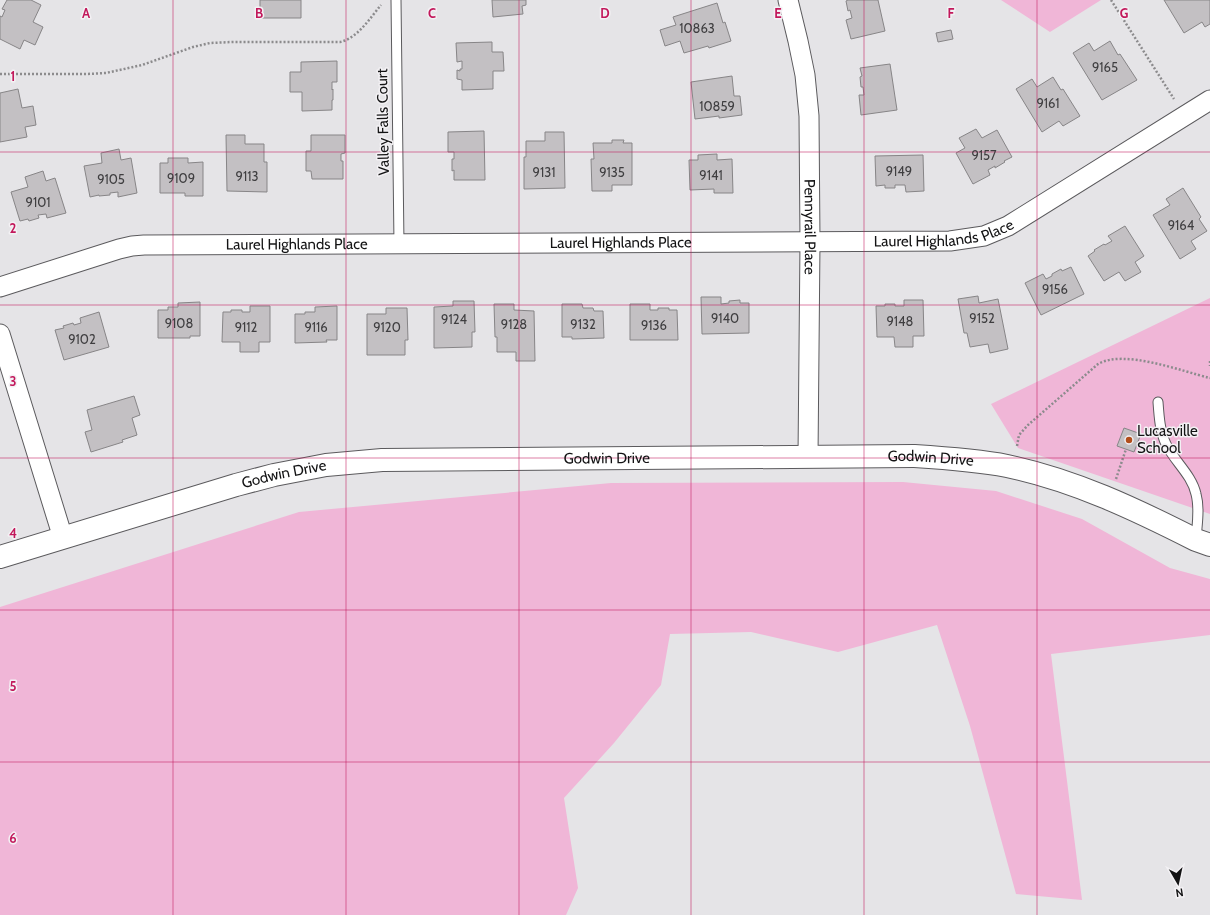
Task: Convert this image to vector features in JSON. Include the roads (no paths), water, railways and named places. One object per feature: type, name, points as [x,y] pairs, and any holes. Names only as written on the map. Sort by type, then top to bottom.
[{"type":"street","name":"Pennyrail Place","points":[[788,0],[805,75],[809,116],[810,242],[808,456]]},
{"type":"street","name":"Laurel Highlands Place","points":[[0,287],[132,246],[950,241],[984,236],[1008,226],[1210,100]]},
{"type":"street","points":[[0,334],[63,538]]},
{"type":"street","name":"Godwin Drive","points":[[0,557],[236,485],[274,475],[326,465],[382,460],[913,456],[975,461],[1013,467],[1055,478],[1109,498],[1203,542]]},
{"type":"lane","name":"Valley Falls Court","points":[[396,0],[399,244]]},
{"type":"lane","points":[[1158,402],[1160,422],[1165,442],[1193,485],[1196,493],[1203,542]]},
{"type":"place","name":"Lucasville School","points":[[1129,440]]}]
